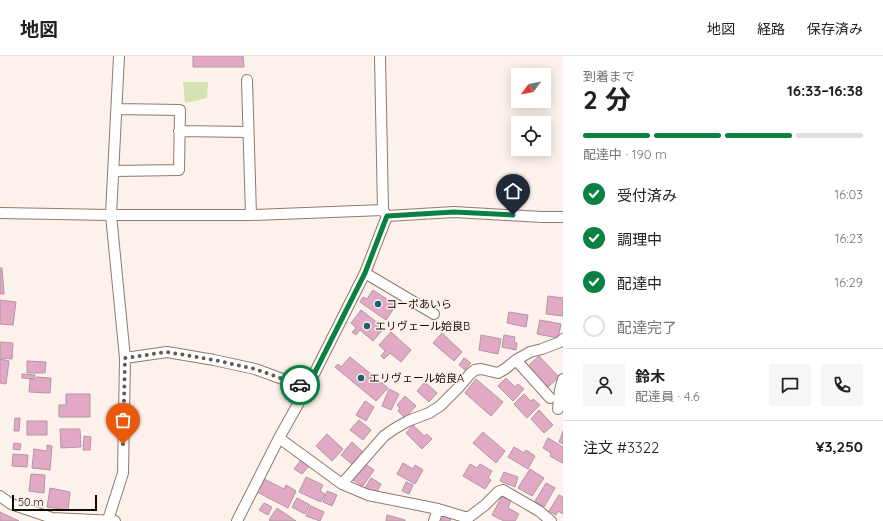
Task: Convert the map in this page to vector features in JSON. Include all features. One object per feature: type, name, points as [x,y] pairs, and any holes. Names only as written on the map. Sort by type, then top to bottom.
[{"type":"street","points":[[0,496],[11,504],[50,520],[112,521],[123,473],[125,358],[111,215],[119,56]]},
{"type":"street","points":[[237,521],[279,438],[307,388],[365,273],[385,213],[380,56]]},
{"type":"street","points":[[247,80],[251,215]]},
{"type":"street","points":[[114,171],[179,170],[180,110],[117,110]]},
{"type":"street","points":[[179,131],[248,132]]},
{"type":"street","points":[[0,213],[251,215],[454,212],[563,217]]},
{"type":"street","points":[[365,273],[434,314]]},
{"type":"street","points":[[342,484],[384,436],[408,421],[429,413],[440,406],[475,370],[481,369],[498,372],[530,352],[562,341]]},
{"type":"street","points":[[125,358],[167,352],[183,354],[255,369],[307,388]]},
{"type":"street","points":[[516,360],[550,398]]},
{"type":"street","points":[[558,410],[560,390],[563,379]]},
{"type":"street","points":[[279,438],[342,484],[368,495],[438,509],[468,518],[485,505],[498,492],[503,490],[539,511],[551,521]]},
{"type":"street","points":[[434,521],[438,509]]},
{"type":"green space","points":[[183,82],[208,82],[207,98],[185,103]]},
{"type":"building","points":[[193,56],[243,56],[244,67],[193,67]]},
{"type":"building","points":[[0,268],[2,268],[4,294],[0,294]]},
{"type":"building","name":"コーポあいら","points":[[373,290],[396,305],[386,320],[360,302],[363,297],[367,299]]},
{"type":"building","points":[[548,296],[563,298],[563,316],[546,314]]},
{"type":"building","points":[[0,300],[16,302],[13,325],[0,324]]},
{"type":"building","name":"エリヴェール姶良B","points":[[361,310],[384,328],[373,341],[360,330],[356,335],[352,332],[356,328],[351,323]]},
{"type":"building","points":[[509,312],[528,315],[526,327],[507,323]]},
{"type":"building","points":[[540,320],[561,324],[558,338],[537,334]]},
{"type":"building","points":[[391,332],[411,350],[401,362],[390,353],[384,359],[381,356],[385,351],[379,345]]},
{"type":"building","points":[[442,333],[462,352],[454,361],[433,343]]},
{"type":"building","points":[[481,335],[501,339],[498,354],[479,350]]},
{"type":"building","points":[[504,335],[515,337],[514,342],[517,343],[516,350],[502,347]]},
{"type":"building","points":[[0,342],[13,343],[12,359],[0,358]]},
{"type":"building","points":[[539,356],[559,377],[548,387],[528,366]]},
{"type":"building","name":"エリヴェール姶良A","points":[[350,357],[388,388],[376,401],[335,367],[338,364],[341,367]]},
{"type":"building","points":[[464,358],[471,363],[465,370],[459,365]]},
{"type":"building","points":[[0,359],[9,361],[6,384],[0,383]]},
{"type":"building","points":[[27,361],[46,362],[45,373],[27,373]]},
{"type":"building","points":[[22,374],[35,375],[34,379],[22,378]]},
{"type":"building","points":[[36,377],[51,378],[50,393],[29,392],[30,379],[36,380]]},
{"type":"building","points":[[506,378],[515,387],[518,384],[524,389],[513,401],[498,386]]},
{"type":"building","points":[[476,379],[503,402],[491,416],[465,393]]},
{"type":"building","points":[[425,382],[437,393],[429,402],[417,391]]},
{"type":"building","points":[[389,389],[399,394],[391,410],[382,406]]},
{"type":"building","points":[[66,394],[90,394],[90,417],[59,417],[59,405],[66,405]]},
{"type":"building","points":[[524,394],[531,401],[533,399],[540,405],[527,418],[514,404]]},
{"type":"building","points":[[405,396],[416,406],[405,418],[398,411],[400,408],[397,405]]},
{"type":"building","points":[[365,401],[374,407],[366,421],[356,415]]},
{"type":"building","points":[[539,410],[553,425],[544,433],[531,419]]},
{"type":"building","points":[[15,418],[20,418],[19,431],[14,431]]},
{"type":"building","points":[[359,420],[371,430],[363,440],[350,430]]},
{"type":"building","points":[[27,421],[47,421],[47,435],[27,435]]},
{"type":"building","points":[[413,425],[424,436],[427,434],[432,439],[422,449],[406,433]]},
{"type":"building","points":[[60,429],[80,429],[81,447],[61,448]]},
{"type":"building","points":[[563,431],[563,444],[559,442]]},
{"type":"building","points":[[483,432],[505,451],[496,463],[473,443]]},
{"type":"building","points":[[327,434],[343,449],[332,461],[316,446]]},
{"type":"building","points":[[84,436],[91,437],[90,450],[83,450]]},
{"type":"building","points":[[548,438],[563,447],[562,463],[550,456],[551,453],[543,448]]},
{"type":"building","points":[[352,442],[363,452],[352,464],[341,455]]},
{"type":"building","points":[[14,443],[21,444],[20,450],[13,449]]},
{"type":"building","points":[[47,445],[52,446],[50,470],[32,468],[34,449],[47,451]]},
{"type":"building","points":[[514,447],[524,453],[526,450],[535,456],[528,469],[508,457]]},
{"type":"building","points":[[13,454],[28,455],[27,467],[12,466]]},
{"type":"building","points":[[301,460],[309,466],[302,474],[294,469]]},
{"type":"building","points":[[364,463],[374,470],[363,486],[353,480]]},
{"type":"building","points":[[403,463],[413,469],[415,465],[423,470],[415,484],[397,474]]},
{"type":"building","points":[[470,464],[477,468],[480,464],[492,471],[488,478],[491,480],[485,489],[463,476]]},
{"type":"building","points":[[530,469],[544,478],[532,496],[518,488]]},
{"type":"building","points":[[504,472],[518,477],[515,487],[500,481]]},
{"type":"building","points":[[31,474],[45,475],[44,493],[29,491]]},
{"type":"building","points":[[306,477],[323,485],[320,491],[325,494],[321,502],[299,492]]},
{"type":"building","points":[[371,478],[381,484],[375,495],[365,488]]},
{"type":"building","points":[[264,479],[284,489],[286,485],[296,491],[288,508],[257,492]]},
{"type":"building","points":[[406,482],[413,485],[409,494],[402,491]]},
{"type":"building","points":[[546,483],[555,488],[544,507],[535,501]]},
{"type":"building","points":[[50,488],[70,492],[68,510],[47,507]]},
{"type":"building","points":[[327,491],[337,495],[332,506],[323,502]]},
{"type":"building","points":[[559,495],[563,497],[563,514],[558,511],[556,515],[549,511]]},
{"type":"building","points":[[502,496],[511,501],[508,508],[519,514],[515,521],[504,521],[492,515]]},
{"type":"building","points":[[297,498],[310,505],[305,514],[292,507]]},
{"type":"building","points":[[264,503],[272,507],[268,515],[259,510]]},
{"type":"building","points":[[311,506],[324,512],[320,521],[306,516]]},
{"type":"building","points":[[277,508],[296,521],[269,520]]},
{"type":"building","points":[[0,512],[19,521],[0,521]]},
{"type":"building","points":[[387,515],[405,520],[405,521],[386,521]]},
{"type":"building","points":[[443,516],[451,518],[450,521],[441,521]]},
{"type":"way so far","points":[[123,444],[125,358],[167,352],[255,369],[300,385]]},
{"type":"place","name":"コーポあいら","points":[[378,304]]},
{"type":"place","name":"エリヴェール姶良B","points":[[367,326]]},
{"type":"place","name":"エリヴェール姶良A","points":[[361,378]]},
{"type":"route","points":[[300,385],[307,388],[365,273],[387,216],[454,212],[513,215]]}]
